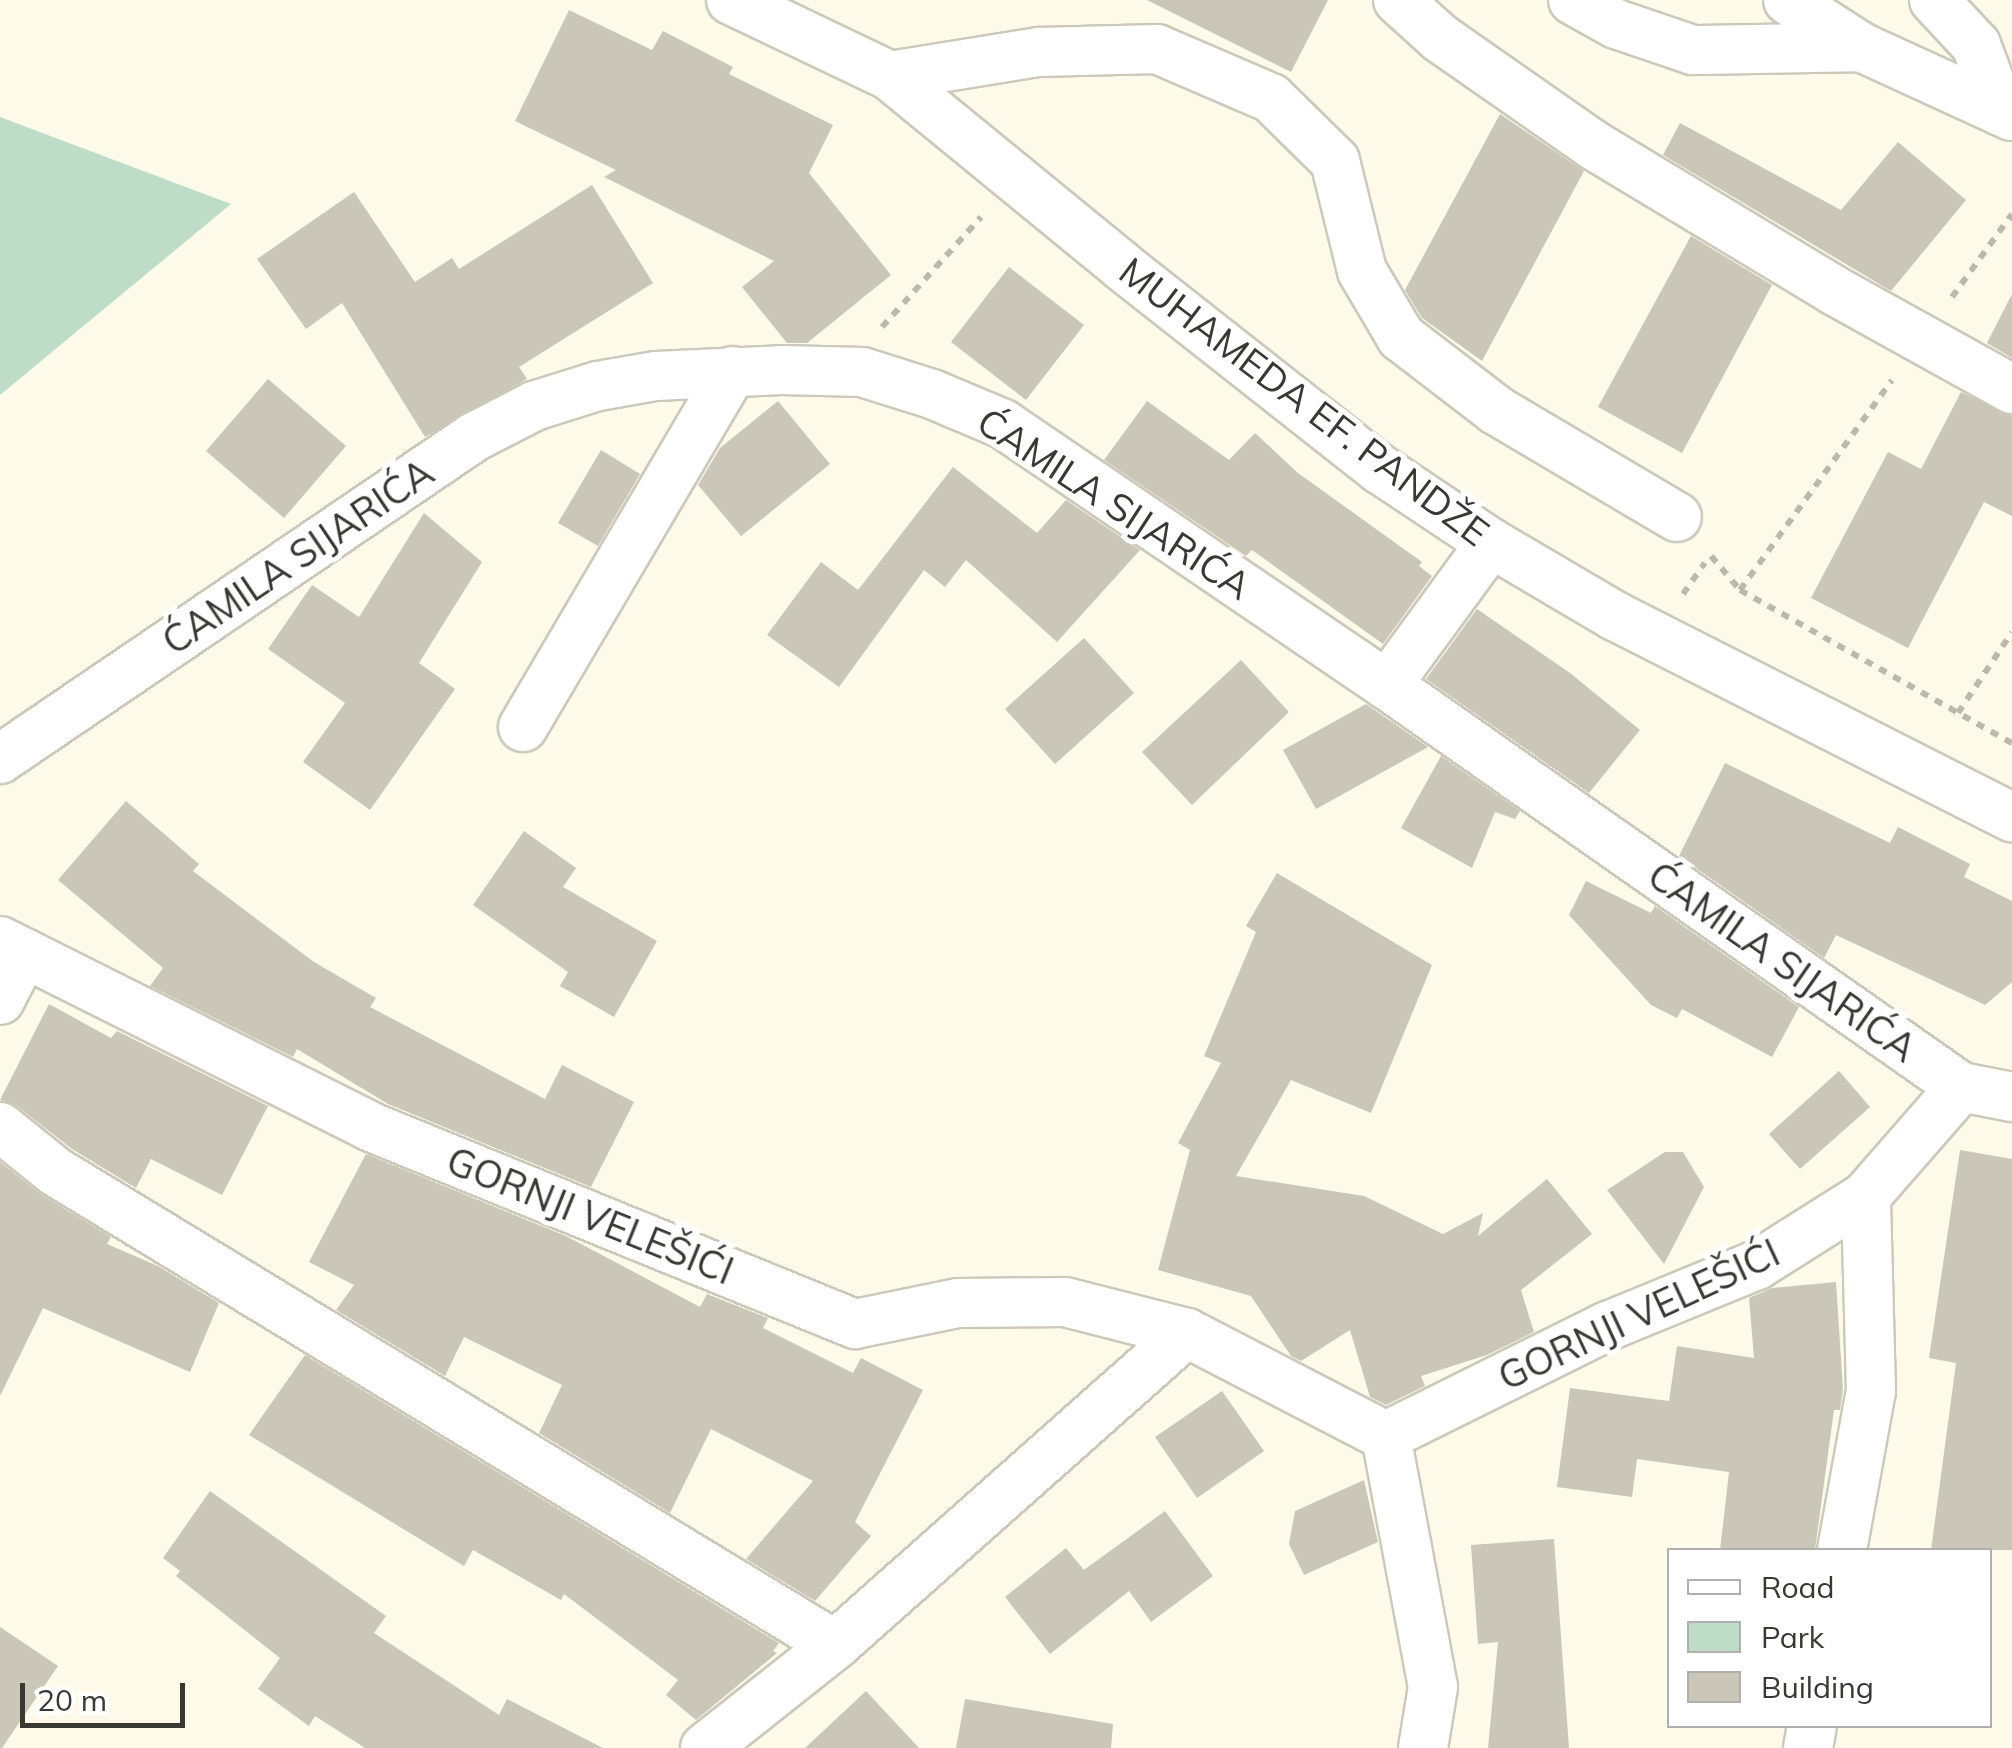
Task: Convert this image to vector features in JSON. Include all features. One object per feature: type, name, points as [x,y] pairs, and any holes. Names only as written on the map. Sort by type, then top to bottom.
[{"type":"street","name":"MUHAMEDA EF. PANDŽE","points":[[731,0],[890,76],[1380,469],[1491,543],[1616,616],[2012,817]]},
{"type":"street","points":[[1398,0],[1440,38],[1595,146],[1921,340],[2012,389]]},
{"type":"street","points":[[1574,0],[1616,24],[1693,50],[1861,47]]},
{"type":"street","points":[[1788,0],[1861,47],[2007,114]]},
{"type":"street","points":[[1934,0],[1976,45],[2007,114]]},
{"type":"street","points":[[890,76],[1039,52],[1157,49],[1271,98],[1335,161],[1362,270],[1401,337],[1496,410],[1677,517]]},
{"type":"street","points":[[524,727],[733,371]]},
{"type":"street","name":"ĆAMILA SIJARIĆA","points":[[0,759],[474,437],[534,406],[598,386],[733,371],[862,372],[932,394],[1003,424],[1388,685],[1961,1087],[2012,1097]]},
{"type":"street","points":[[1388,685],[1491,543]]},
{"type":"street","name":"GORNJI VELEŠIĆI","points":[[0,1000],[12,947],[370,1127],[855,1324],[958,1304],[1065,1302],[1188,1334],[1386,1436],[1608,1326],[1757,1266],[1866,1196],[1961,1087]]},
{"type":"street","points":[[0,1127],[56,1172],[835,1645]]},
{"type":"street","points":[[1842,1548],[1870,1391],[1866,1196]]},
{"type":"street","points":[[705,1748],[835,1645],[1188,1334]]},
{"type":"street","points":[[1386,1436],[1433,1687],[1424,1748]]},
{"type":"path","points":[[842,372],[1015,178]]},
{"type":"path","points":[[1740,590],[2012,214]]},
{"type":"path","points":[[1677,517],[1740,590],[2012,744]]},
{"type":"path","points":[[1958,713],[2012,632]]},
{"type":"green space","points":[[0,117],[231,204],[0,395]]},
{"type":"building","points":[[1147,0],[1328,0],[1291,72]]},
{"type":"building","points":[[569,10],[652,50],[663,31],[733,67],[729,74],[833,125],[809,173],[891,275],[807,343],[787,343],[742,287],[774,261],[604,177],[616,170],[515,121]]},
{"type":"building","points":[[1500,114],[1584,171],[1482,361],[1422,318],[1405,290]]},
{"type":"building","points":[[1680,123],[1841,210],[1898,142],[1966,200],[1891,291],[1663,155]]},
{"type":"building","points":[[592,185],[653,283],[519,367],[527,379],[425,437],[342,303],[306,329],[257,259],[354,192],[415,282],[452,258],[459,269]]},
{"type":"building","points":[[1691,236],[1772,285],[1682,453],[1598,407]]},
{"type":"building","points":[[1009,267],[1084,325],[1026,400],[951,342]]},
{"type":"building","points":[[2012,294],[2012,358],[1987,343]]},
{"type":"building","points":[[268,379],[346,446],[284,518],[206,451]]},
{"type":"building","points":[[1961,392],[2012,416],[2012,516],[1984,502],[1908,648],[1811,598],[1888,452],[1921,469]]},
{"type":"building","points":[[778,401],[830,464],[741,536],[698,485],[720,448]]},
{"type":"building","points":[[1147,401],[1229,460],[1255,433],[1298,473],[1422,562],[1419,566],[1432,576],[1383,644],[1252,550],[1246,556],[1104,460]]},
{"type":"building","points":[[601,450],[640,474],[598,546],[558,523]]},
{"type":"building","points":[[953,467],[1037,533],[1066,500],[1140,550],[1057,642],[966,560],[945,587],[924,570],[839,687],[767,635],[821,562],[858,590]]},
{"type":"building","points":[[424,513],[482,562],[419,663],[455,689],[370,810],[303,762],[345,703],[268,649],[312,585],[359,617]]},
{"type":"building","points":[[1477,609],[1570,673],[1640,730],[1589,793],[1426,679]]},
{"type":"building","points":[[1084,638],[1134,693],[1055,764],[1005,709]]},
{"type":"building","points":[[1241,660],[1289,712],[1192,805],[1142,752]]},
{"type":"building","points":[[1366,704],[1428,747],[1316,809],[1283,750]]},
{"type":"building","points":[[1441,756],[1520,811],[1515,819],[1495,812],[1472,868],[1401,828]]},
{"type":"building","points":[[1725,763],[1890,843],[1898,827],[1970,864],[1964,877],[2012,901],[2012,982],[1985,1005],[1836,935],[1824,958],[1679,856]]},
{"type":"building","points":[[126,801],[199,864],[193,871],[314,962],[376,998],[370,1007],[545,1099],[562,1065],[634,1102],[591,1187],[388,1104],[297,1049],[293,1057],[150,986],[163,968],[58,880]]},
{"type":"building","points":[[524,831],[576,868],[563,887],[657,941],[614,1017],[560,986],[568,972],[473,905]]},
{"type":"building","points":[[1277,873],[1432,965],[1371,1113],[1291,1080],[1236,1176],[1364,1196],[1443,1234],[1483,1213],[1478,1236],[1547,1179],[1592,1234],[1521,1290],[1534,1332],[1487,1355],[1421,1376],[1425,1386],[1386,1405],[1370,1397],[1350,1330],[1301,1361],[1291,1356],[1251,1296],[1158,1270],[1190,1150],[1178,1143],[1221,1063],[1204,1056],[1256,932],[1246,926]]},
{"type":"building","points":[[1586,881],[1651,913],[1655,906],[1799,1007],[1772,1057],[1682,1009],[1677,1018],[1651,1005],[1569,915]]},
{"type":"building","points":[[49,1004],[111,1038],[117,1031],[268,1106],[222,1195],[151,1159],[136,1188],[72,1149],[17,1106],[0,1100]]},
{"type":"building","points":[[1839,1071],[1870,1107],[1800,1169],[1769,1134]]},
{"type":"building","points":[[1960,1150],[2012,1159],[2012,1550],[1931,1548],[1956,1363],[1929,1358]]},
{"type":"building","points":[[1665,1152],[1683,1152],[1704,1187],[1664,1264],[1607,1190]]},
{"type":"building","points":[[366,1154],[566,1236],[700,1307],[707,1294],[768,1318],[763,1328],[853,1373],[861,1358],[923,1390],[855,1522],[871,1536],[815,1601],[746,1559],[813,1481],[711,1429],[670,1513],[539,1433],[562,1385],[464,1337],[445,1376],[336,1310],[354,1285],[309,1262]]},
{"type":"building","points":[[0,1162],[42,1195],[111,1237],[107,1244],[158,1266],[219,1303],[190,1372],[43,1308],[0,1396]]},
{"type":"building","points":[[1836,1282],[1843,1389],[1840,1410],[1834,1410],[1815,1548],[1720,1548],[1729,1472],[1637,1459],[1632,1497],[1557,1487],[1570,1388],[1669,1401],[1677,1346],[1754,1358],[1749,1298],[1772,1288]]},
{"type":"building","points":[[305,1355],[779,1643],[773,1651],[777,1653],[696,1720],[666,1695],[678,1680],[564,1594],[561,1600],[473,1550],[464,1566],[249,1435]]},
{"type":"building","points":[[1222,1391],[1264,1451],[1197,1498],[1155,1437]]},
{"type":"building","points":[[1364,1480],[1378,1542],[1304,1575],[1289,1544],[1295,1511]]},
{"type":"building","points":[[210,1491],[386,1616],[374,1633],[499,1715],[507,1699],[603,1748],[365,1748],[315,1716],[309,1726],[258,1689],[280,1658],[176,1576],[180,1571],[163,1558]]},
{"type":"building","points":[[1165,1511],[1213,1576],[1151,1622],[1129,1591],[1050,1654],[1005,1597],[1066,1548],[1084,1570]]},
{"type":"building","points":[[1554,1539],[1569,1748],[1488,1748],[1498,1642],[1478,1644],[1471,1545]]},
{"type":"building","points":[[0,1627],[58,1666],[2,1748],[0,1748]]},
{"type":"building","points":[[866,1691],[919,1748],[805,1748]]},
{"type":"building","points":[[965,1699],[1113,1724],[1111,1748],[956,1748]]}]
